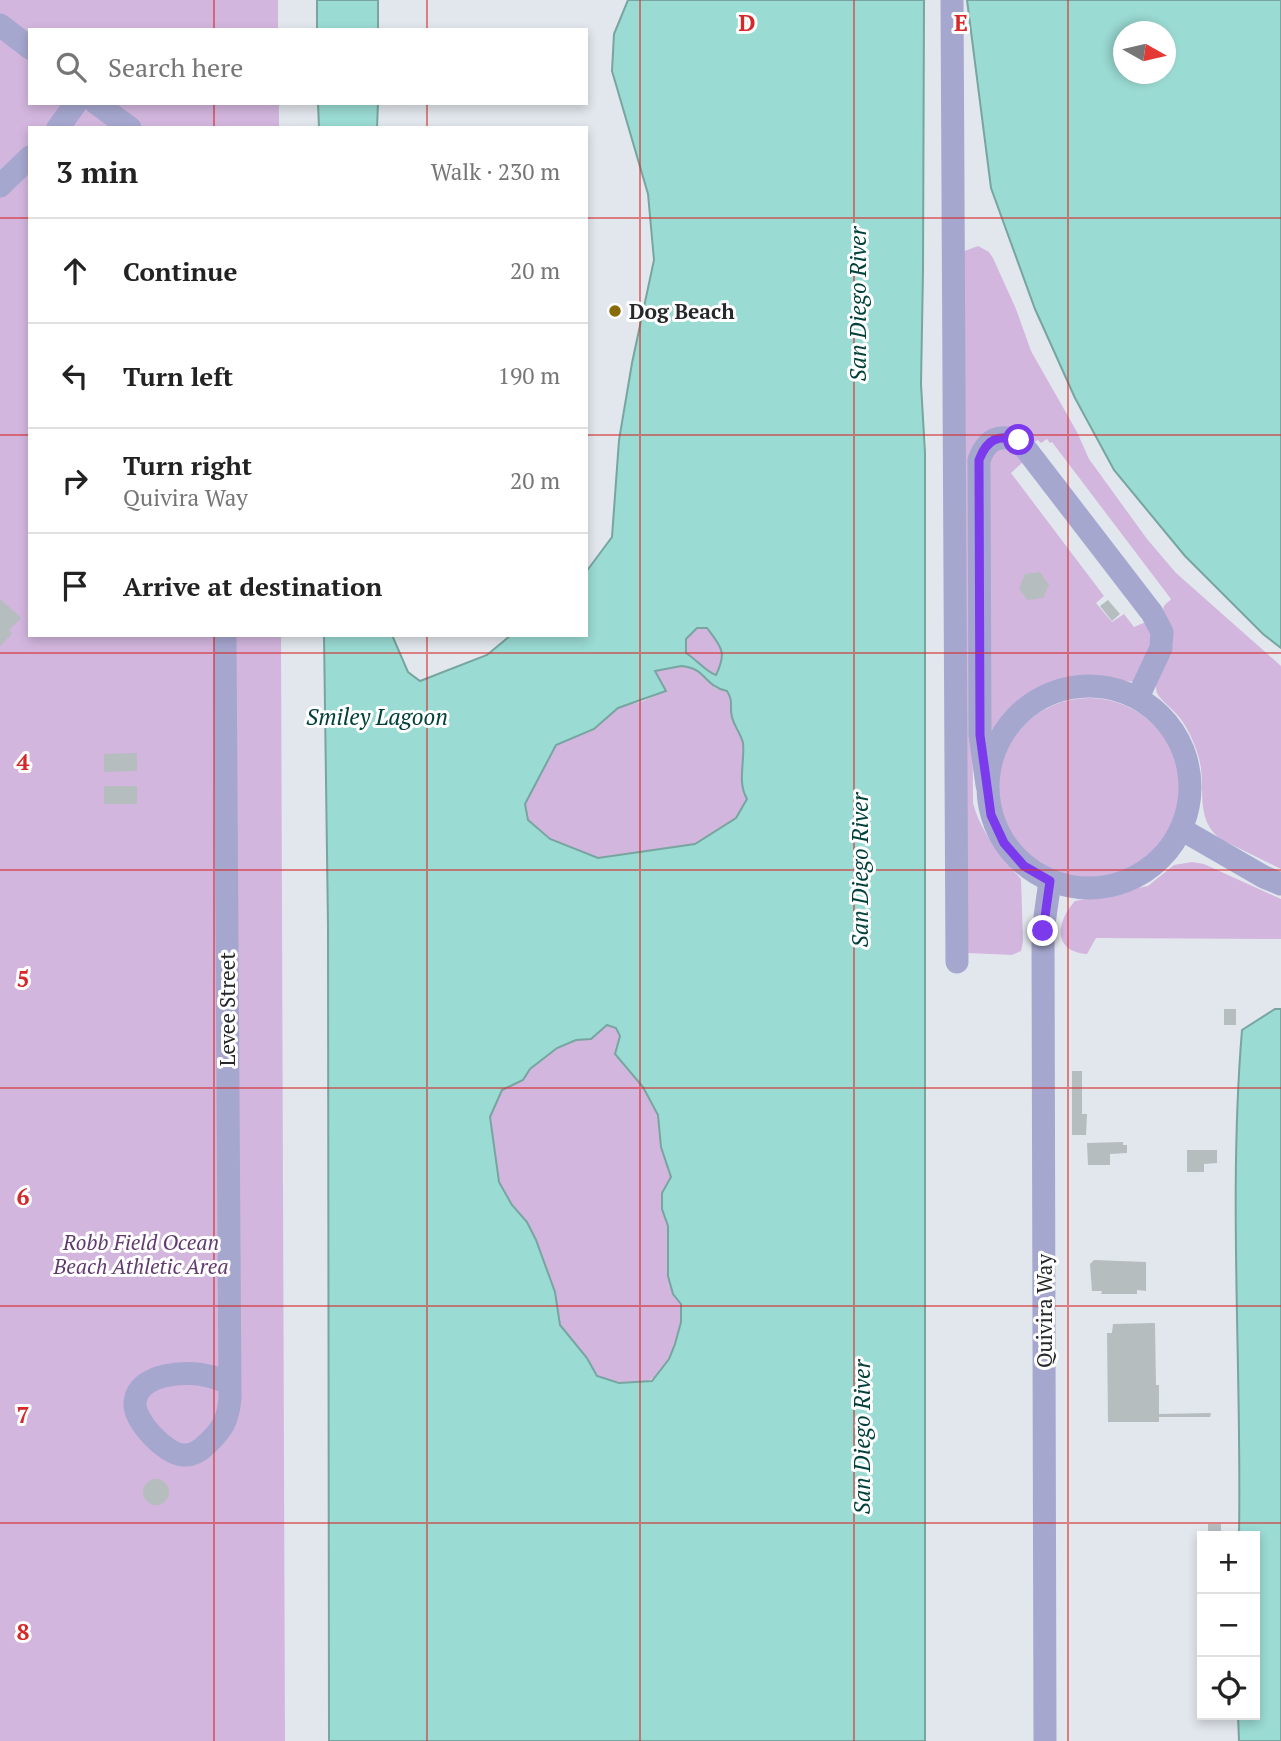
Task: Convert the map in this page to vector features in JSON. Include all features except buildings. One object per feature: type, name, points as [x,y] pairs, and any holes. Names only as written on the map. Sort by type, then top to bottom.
[{"type":"street","points":[[952,0],[957,962]]},
{"type":"street","points":[[0,25],[28,46]]},
{"type":"street","points":[[59,126],[75,105]]},
{"type":"street","points":[[99,105],[127,126]]},
{"type":"street","points":[[0,186],[28,159]]},
{"type":"street","points":[[987,785],[992,755],[1005,729],[1025,706],[1051,692],[1080,685],[1110,687],[1138,698],[1162,716],[1180,741],[1189,770],[1189,800],[1181,829],[1158,860],[1126,881],[1101,888],[1075,888],[1050,881],[1024,866],[1004,843],[991,815],[980,735],[979,460],[984,446],[996,439],[1006,437],[1019,440],[1152,613],[1162,632],[1161,648],[1138,698]]},
{"type":"street","name":"Levee Street","points":[[225,637],[229,1383]]},
{"type":"street","points":[[1181,829],[1281,884]]},
{"type":"street","name":"Quivira Way","points":[[1045,1741],[1043,931],[1050,881]]},
{"type":"green space","name":"Robb Field Ocean Beach Athletic Area","points":[[0,0],[278,0],[278,28],[28,28],[28,105],[279,105],[279,126],[28,126],[28,637],[281,637],[285,1741],[0,1741]]},
{"type":"green space","points":[[978,246],[989,252],[993,258],[1031,351],[1077,432],[1089,459],[1147,539],[1176,573],[1281,666],[1281,869],[1222,840],[1207,822],[1201,766],[1195,745],[1182,721],[1159,696],[1156,687],[1159,674],[1172,648],[1173,642],[1163,609],[1171,599],[1052,442],[1047,439],[1041,443],[1038,440],[1034,442],[1024,433],[971,463],[973,803],[986,834],[1021,879],[1023,942],[1021,951],[1012,955],[968,953],[959,253]]},
{"type":"green space","points":[[1012,446],[1023,462],[1011,473],[1104,596],[1096,603],[1112,622],[1124,614],[1134,627],[1146,622],[1156,636],[1136,682],[1086,678],[1062,681],[1027,696],[1006,714],[991,733],[988,467],[993,451]]},
{"type":"green space","points":[[697,628],[707,628],[721,650],[716,675],[686,654],[686,639]]},
{"type":"green space","points":[[681,666],[694,667],[715,688],[727,691],[732,702],[731,716],[743,743],[742,757],[748,798],[736,818],[695,844],[597,858],[550,839],[528,820],[525,804],[556,745],[594,729],[618,708],[666,691],[655,671]]},
{"type":"green space","points":[[1089,698],[1124,705],[1140,713],[1153,725],[1165,738],[1173,754],[1180,789],[1173,824],[1165,840],[1153,853],[1140,865],[1124,873],[1089,880],[1054,873],[1038,865],[1025,853],[1013,840],[1005,824],[998,789],[1005,754],[1013,738],[1025,725],[1038,713],[1054,705]]},
{"type":"green space","points":[[1192,862],[1204,864],[1281,899],[1281,939],[1096,938],[1087,954],[1076,952],[1063,941],[1061,926],[1075,901],[1148,886],[1174,865]]},
{"type":"green space","points":[[607,1025],[616,1028],[620,1036],[623,1065],[643,1087],[658,1115],[661,1147],[671,1177],[663,1193],[662,1204],[668,1227],[671,1284],[681,1305],[682,1317],[672,1354],[665,1366],[649,1381],[639,1383],[597,1376],[587,1358],[559,1325],[555,1292],[527,1222],[512,1205],[499,1182],[490,1117],[502,1090],[523,1080],[530,1069],[557,1048],[576,1040],[591,1039]]},
{"type":"water","points":[[317,0],[378,0],[378,28],[317,28]]},
{"type":"water","points":[[628,0],[924,0],[921,384],[925,453],[925,1741],[329,1741],[328,926],[324,637],[393,637],[408,672],[420,681],[487,655],[509,637],[588,637],[588,569],[612,537],[619,440],[654,260],[648,194],[612,71],[614,34]],"holes":[[[697,628],[707,628],[722,655],[716,675],[686,653],[686,639]],[[681,666],[701,673],[713,685],[727,691],[730,698],[733,720],[743,743],[742,779],[747,799],[736,818],[695,844],[598,858],[550,839],[528,820],[525,804],[556,745],[594,729],[618,708],[666,691],[655,671]],[[607,1025],[616,1028],[620,1036],[615,1054],[643,1087],[658,1115],[661,1147],[671,1177],[662,1193],[662,1209],[668,1226],[668,1276],[673,1294],[681,1304],[681,1322],[669,1359],[652,1381],[619,1383],[597,1376],[587,1358],[560,1325],[555,1292],[536,1240],[499,1182],[490,1117],[502,1090],[523,1080],[530,1069],[557,1048],[576,1040],[591,1039]]]},
{"type":"water","points":[[967,0],[1281,0],[1281,648],[1263,634],[1185,556],[1114,470],[1075,398],[1035,309],[991,188]]},
{"type":"water","points":[[318,105],[378,105],[377,126],[319,126]]},
{"type":"water","points":[[1275,1009],[1281,1009],[1281,1741],[1239,1741],[1238,1720],[1260,1720],[1260,1531],[1239,1531],[1236,1156],[1242,1030]]},
{"type":"place","name":"Dog Beach","points":[[615,311]]},
{"type":"route","points":[[1019,440],[1006,437],[996,439],[984,446],[979,460],[980,735],[991,815],[1004,843],[1024,866],[1050,881],[1043,931]]},
{"type":"water label","name":"San Diego River","points":[[857,304]]},
{"type":"water label","name":"Smiley Lagoon","points":[[377,716]]},
{"type":"water label","name":"San Diego River","points":[[859,870]]},
{"type":"water label","name":"San Diego River","points":[[861,1437]]}]
